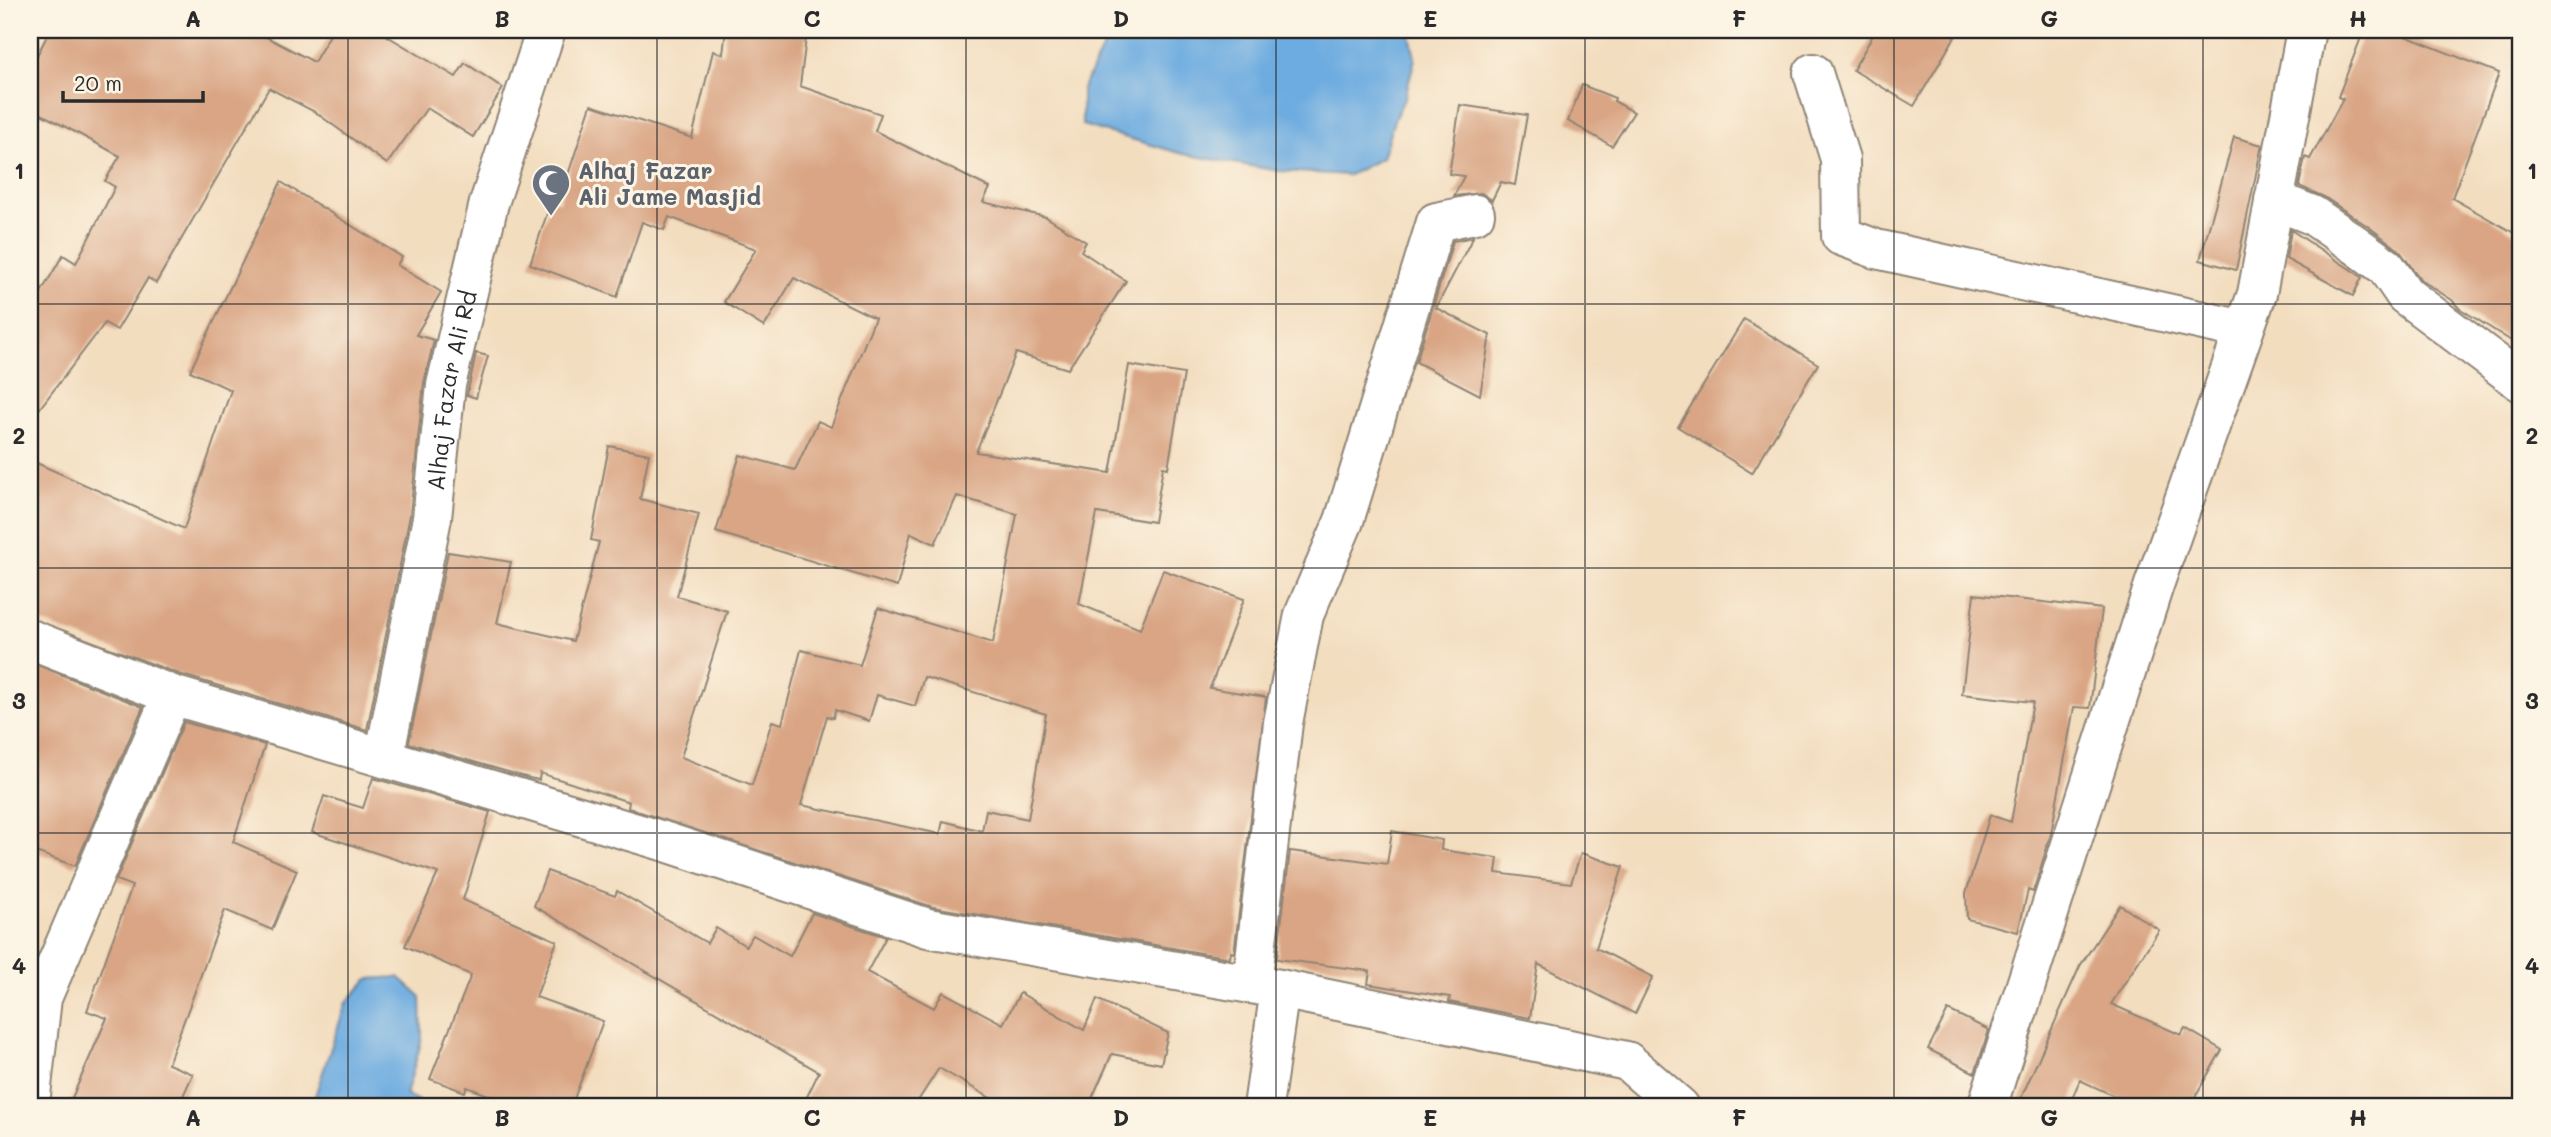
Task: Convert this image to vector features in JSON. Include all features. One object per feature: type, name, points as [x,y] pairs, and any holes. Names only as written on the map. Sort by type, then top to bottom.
[{"type":"street","name":"Alhaj Fazar Ali Rd","points":[[384,758],[432,518],[446,385],[489,203],[546,30]]},
{"type":"street","points":[[1987,1107],[2154,585],[2257,294],[2306,30]]},
{"type":"street","points":[[1813,74],[1840,159],[1840,236],[1876,248],[2244,330]]},
{"type":"street","points":[[2274,200],[2312,215],[2366,252],[2386,267],[2405,295],[2521,382]]},
{"type":"street","points":[[1263,1107],[1266,987],[1283,723],[1304,615],[1345,521],[1436,222],[1475,214]]},
{"type":"street","points":[[30,639],[172,695],[663,841],[928,928],[1266,987],[1628,1061],[1680,1107]]},
{"type":"street","points":[[30,1104],[42,998],[172,695]]},
{"type":"water","points":[[1112,30],[1409,30],[1415,58],[1405,97],[1394,120],[1382,158],[1349,175],[1279,171],[1183,154],[1082,125],[1082,89]]},
{"type":"water","points":[[399,977],[421,997],[422,1039],[406,1095],[431,1107],[314,1107],[314,1099],[346,1003],[368,979]]},
{"type":"building","points":[[50,30],[253,30],[314,62],[333,30],[377,30],[456,77],[465,63],[503,88],[473,137],[427,108],[387,164],[315,112],[269,88],[156,283],[148,278],[117,330],[105,323],[30,421],[30,311],[63,255],[76,263],[115,187],[105,181],[120,156],[30,108],[30,69]]},
{"type":"building","points":[[726,30],[807,30],[800,86],[881,114],[875,131],[990,188],[983,202],[1046,217],[1086,242],[1081,251],[1126,281],[1068,369],[1016,353],[976,452],[1110,473],[1129,365],[1184,374],[1168,468],[1163,467],[1154,522],[1097,513],[1079,604],[1140,629],[1163,570],[1244,599],[1210,688],[1266,697],[1234,953],[1231,952],[1230,958],[933,907],[628,808],[629,802],[540,773],[539,780],[529,778],[409,743],[448,552],[511,562],[497,623],[573,641],[599,542],[591,540],[609,446],[649,454],[640,499],[699,514],[677,596],[727,611],[681,757],[752,785],[772,721],[782,724],[801,650],[860,665],[878,608],[993,643],[1017,514],[957,496],[935,544],[911,533],[897,587],[716,532],[740,455],[795,470],[818,421],[831,427],[875,318],[794,278],[764,327],[724,302],[756,249],[669,217],[664,230],[642,222],[617,297],[530,264],[552,199],[559,202],[591,105],[692,138],[713,51],[723,54]],"holes":[[[924,677],[1046,714],[1028,819],[986,810],[982,831],[943,821],[940,834],[801,805],[827,716],[833,718],[835,710],[869,721],[877,695],[915,706]]]},
{"type":"building","points":[[1876,30],[1959,30],[1914,106],[1853,70]]},
{"type":"building","points":[[2364,30],[2390,30],[2499,73],[2452,198],[2521,237],[2521,347],[2459,308],[2452,300],[2421,280],[2399,250],[2369,227],[2324,197],[2299,186],[2305,157],[2310,159],[2343,99],[2338,97]]},
{"type":"building","points":[[1582,85],[1615,98],[1614,101],[1634,112],[1612,146],[1568,121]]},
{"type":"building","points":[[1460,105],[1527,115],[1515,185],[1501,182],[1492,200],[1481,193],[1454,196],[1464,176],[1449,174]]},
{"type":"building","points":[[2234,137],[2262,145],[2236,270],[2200,260]]},
{"type":"building","points":[[281,182],[402,257],[397,265],[441,292],[416,335],[434,340],[424,383],[410,515],[367,730],[179,674],[30,618],[30,460],[184,529],[231,390],[190,371]]},
{"type":"building","points":[[2291,230],[2362,277],[2353,296],[2286,259]]},
{"type":"building","points":[[1473,237],[1436,308],[1490,335],[1480,395],[1416,362],[1453,241]]},
{"type":"building","points":[[1744,319],[1818,364],[1752,473],[1678,427]]},
{"type":"building","points":[[476,353],[488,356],[476,398],[467,395]]},
{"type":"building","points":[[1974,594],[2102,609],[2090,708],[2074,707],[2051,834],[2033,892],[2028,890],[2018,932],[1967,919],[1966,893],[1990,815],[2011,822],[2033,702],[1962,694]]},
{"type":"building","points":[[30,662],[143,707],[75,866],[30,850]]},
{"type":"building","points":[[184,722],[265,745],[233,842],[297,870],[272,930],[225,910],[168,1064],[193,1074],[178,1107],[68,1107],[107,1018],[87,1011],[132,886],[116,880]]},
{"type":"building","points":[[373,778],[490,812],[463,900],[557,941],[536,997],[603,1021],[571,1107],[521,1107],[467,1087],[465,1092],[430,1079],[471,975],[405,946],[438,873],[312,832],[324,796],[363,808]]},
{"type":"building","points":[[1392,831],[1442,840],[1441,850],[1498,858],[1496,873],[1571,883],[1581,853],[1623,867],[1596,948],[1653,977],[1635,1014],[1538,964],[1530,1018],[1449,1002],[1450,997],[1368,984],[1370,971],[1277,959],[1290,851],[1387,864]]},
{"type":"building","points":[[547,871],[615,896],[617,891],[707,943],[716,928],[746,946],[753,935],[790,956],[812,913],[886,937],[867,972],[934,1008],[943,992],[1003,1024],[1020,993],[1084,1030],[1097,999],[1168,1033],[1161,1064],[1112,1054],[1088,1107],[1006,1107],[939,1068],[914,1107],[802,1107],[819,1072],[534,906]]},
{"type":"building","points":[[2120,905],[2159,930],[2111,1004],[2181,1035],[2185,1028],[2222,1050],[2189,1107],[2138,1107],[2080,1080],[2068,1107],[2017,1107],[2080,966]]},
{"type":"building","points":[[1948,1010],[1989,1030],[1975,1073],[1928,1049]]},
{"type":"place","name":"Alhaj Fazar Ali Jame Masjid","points":[[551,217]]}]
